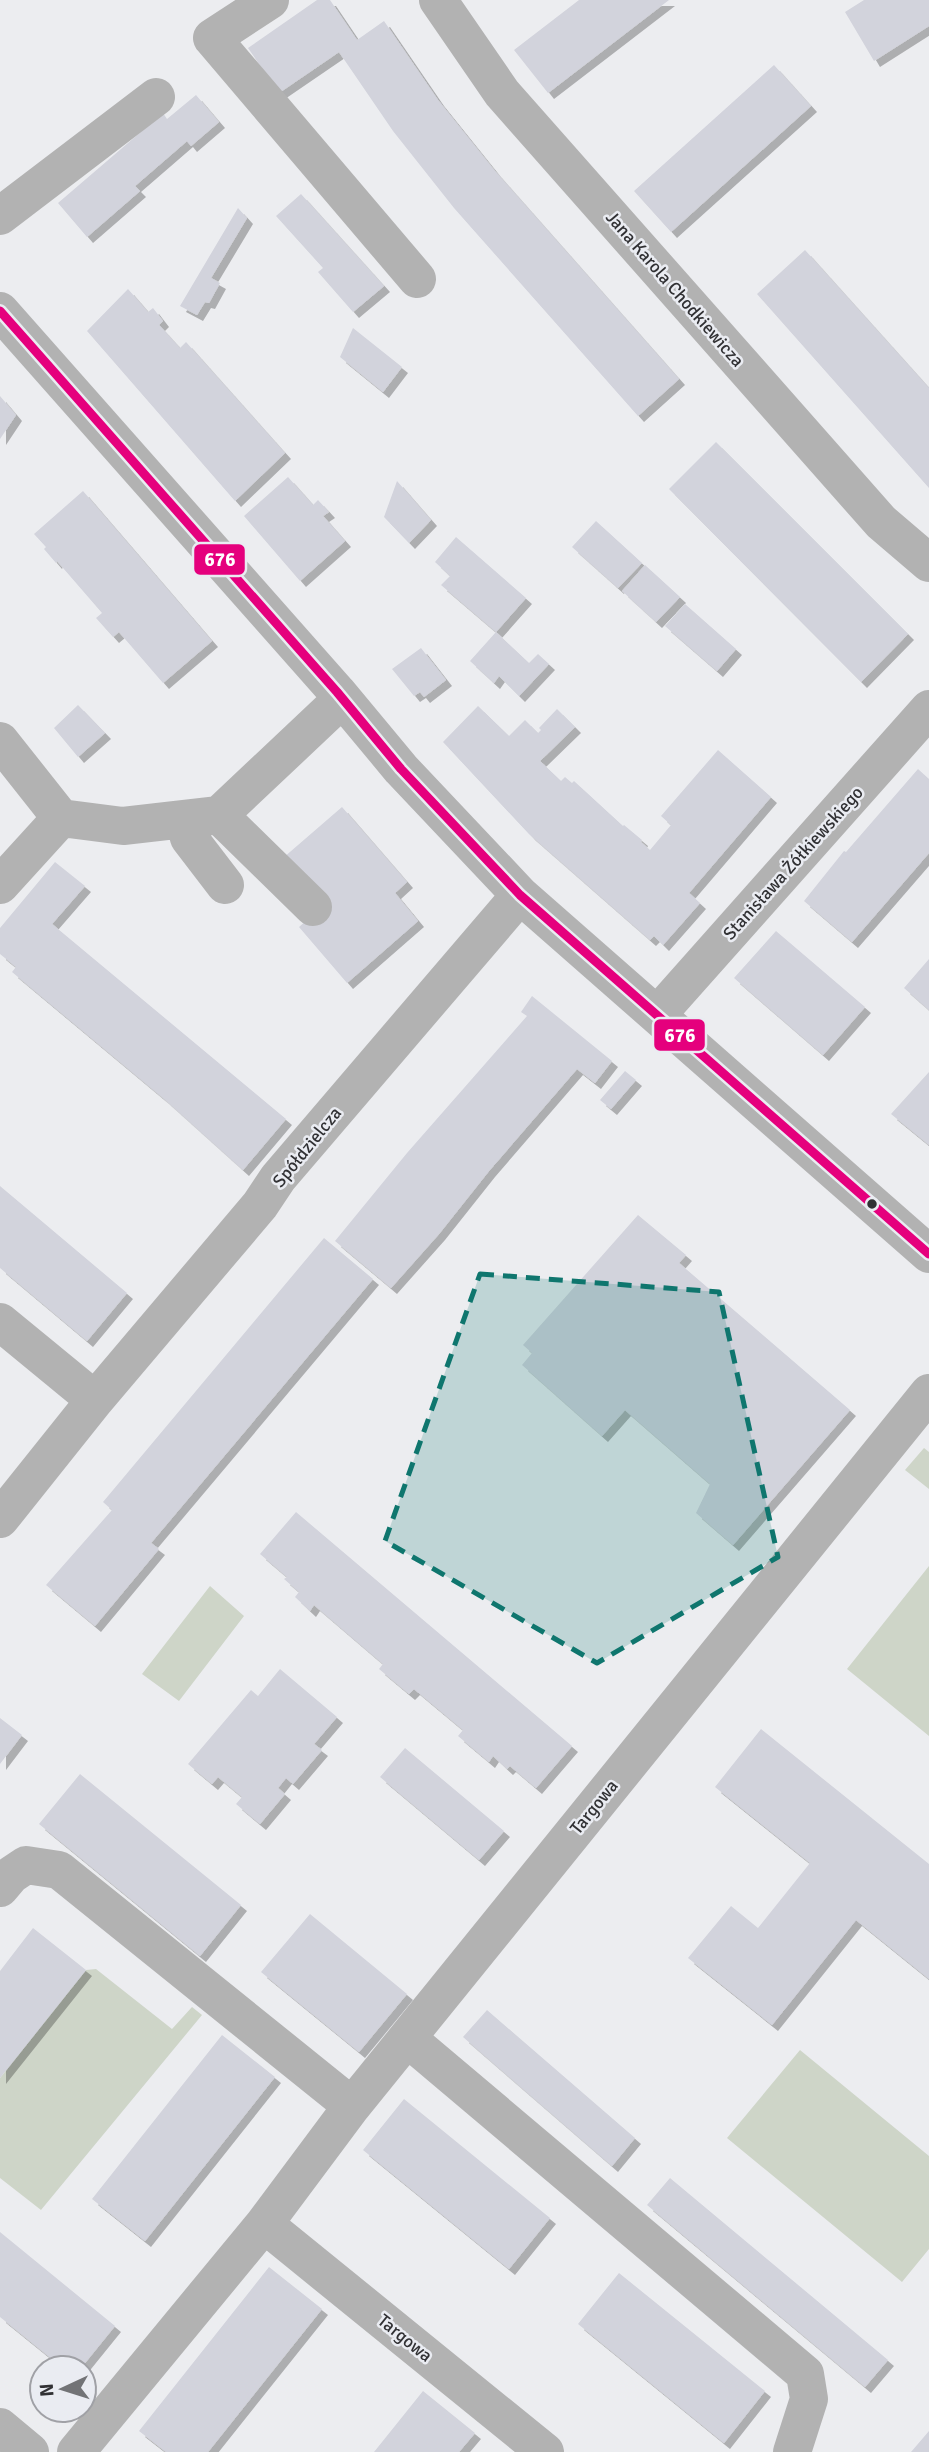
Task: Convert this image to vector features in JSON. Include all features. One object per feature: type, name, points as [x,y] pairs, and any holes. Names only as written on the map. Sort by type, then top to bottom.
[{"type":"street","points":[[270,0],[212,38],[417,279]]},
{"type":"street","name":"Jana Karola Chodkiewicza","points":[[438,0],[511,103],[881,522],[929,563]]},
{"type":"street","points":[[0,216],[156,97]]},
{"type":"street","points":[[0,311],[401,769],[520,895],[929,1254]]},
{"type":"street","points":[[225,885],[189,838],[201,817],[342,699]]},
{"type":"street","name":"Stanisława Żółkiewskiego","points":[[657,1015],[929,709]]},
{"type":"street","points":[[0,741],[61,818],[123,826],[201,817],[313,907]]},
{"type":"street","points":[[0,885],[61,818]]},
{"type":"street","name":"Spółdzielcza","points":[[0,1519],[260,1205],[278,1178],[520,895]]},
{"type":"street","points":[[0,1322],[96,1400]]},
{"type":"street","name":"Targowa","points":[[76,2452],[264,2224],[352,2106],[929,1393]]},
{"type":"street","points":[[0,1888],[11,1875],[26,1865],[59,1870],[352,2106]]},
{"type":"street","points":[[407,2038],[805,2374],[809,2399],[792,2452]]},
{"type":"street","name":"Targowa","points":[[264,2224],[545,2452]]},
{"type":"street","points":[[0,2427],[30,2452]]},
{"type":"highlighted area","points":[[480,1274],[719,1292],[778,1557],[597,1663],[385,1541]]},
{"type":"shaded area","points":[[924,1448],[929,1452],[929,1489],[905,1470]]},
{"type":"shaded area","points":[[929,1566],[929,1736],[847,1669]]},
{"type":"shaded area","points":[[210,1586],[244,1616],[179,1701],[142,1674]]},
{"type":"shaded area","points":[[96,1969],[172,2029],[192,2007],[202,2015],[41,2210],[0,2178],[0,2078],[86,1970]]},
{"type":"shaded area","points":[[800,2050],[929,2156],[929,2249],[902,2282],[727,2138]]},
{"type":"building","points":[[317,0],[330,0],[357,40],[384,21],[438,100],[495,171],[679,379],[638,416],[454,208],[393,131],[339,52],[279,93],[248,48]]},
{"type":"building","points":[[579,0],[669,0],[548,93],[514,50]]},
{"type":"building","points":[[864,0],[929,0],[929,26],[874,61],[845,12]]},
{"type":"building","points":[[774,65],[811,106],[671,232],[634,191]]},
{"type":"building","points":[[196,95],[219,122],[191,146],[187,141],[135,186],[140,191],[87,237],[58,203],[163,113],[167,119]]},
{"type":"building","points":[[301,194],[384,286],[353,312],[318,272],[323,268],[276,216]]},
{"type":"building","points":[[238,208],[247,218],[211,278],[220,283],[209,303],[205,302],[197,315],[180,306]]},
{"type":"building","points":[[805,250],[929,388],[929,488],[757,294]]},
{"type":"building","points":[[128,289],[148,312],[153,308],[163,321],[159,325],[180,348],[186,342],[285,453],[235,501],[87,331]]},
{"type":"building","points":[[353,328],[402,367],[383,392],[340,357]]},
{"type":"building","points":[[0,396],[16,415],[0,439]]},
{"type":"building","points":[[716,442],[908,634],[861,682],[669,489]]},
{"type":"building","points":[[288,477],[313,505],[318,500],[329,512],[323,516],[345,541],[300,581],[244,516]]},
{"type":"building","points":[[397,481],[431,520],[409,543],[384,517]]},
{"type":"building","points":[[83,491],[212,641],[163,683],[119,632],[113,637],[96,618],[102,613],[57,561],[56,563],[34,534]]},
{"type":"building","points":[[596,521],[642,563],[618,588],[572,547]]},
{"type":"building","points":[[456,537],[526,598],[496,632],[441,585],[450,576],[435,562]]},
{"type":"building","points":[[645,565],[680,597],[656,622],[622,591]]},
{"type":"building","points":[[685,604],[736,649],[717,671],[665,626]]},
{"type":"building","points":[[496,632],[529,663],[538,654],[549,664],[519,696],[499,676],[494,683],[470,661]]},
{"type":"building","points":[[421,648],[446,680],[424,697],[420,692],[414,696],[392,669]]},
{"type":"building","points":[[78,705],[105,733],[78,757],[54,728]]},
{"type":"building","points":[[478,706],[509,736],[525,720],[538,733],[541,730],[539,728],[557,709],[575,727],[540,761],[561,781],[565,777],[572,783],[574,781],[650,850],[671,825],[661,816],[718,750],[771,797],[689,893],[700,903],[663,945],[654,936],[650,940],[529,834],[443,742]]},
{"type":"building","points":[[918,769],[929,779],[929,853],[852,942],[804,901],[844,851],[846,852]]},
{"type":"building","points":[[342,807],[407,882],[395,893],[418,921],[347,983],[299,927],[324,905],[283,858]]},
{"type":"building","points":[[55,862],[85,886],[52,924],[286,1119],[243,1170],[163,1098],[12,972],[16,967],[0,954],[0,928]]},
{"type":"building","points":[[776,931],[865,1007],[823,1055],[734,978]]},
{"type":"building","points":[[929,959],[929,1010],[904,988]]},
{"type":"building","points":[[532,996],[612,1061],[595,1083],[577,1069],[391,1288],[335,1241],[407,1153],[527,1016],[521,1012]]},
{"type":"building","points":[[625,1071],[636,1080],[611,1109],[600,1100]]},
{"type":"building","points":[[929,1072],[929,1145],[891,1114]]},
{"type":"building","points":[[0,1186],[127,1293],[87,1341],[0,1268]]},
{"type":"building","points":[[638,1215],[686,1255],[679,1263],[850,1410],[733,1545],[696,1513],[710,1484],[625,1410],[602,1436],[522,1365],[532,1353],[523,1345]]},
{"type":"building","points":[[324,1238],[373,1279],[151,1543],[159,1549],[95,1626],[46,1585],[112,1510],[103,1502]]},
{"type":"building","points":[[296,1512],[572,1746],[536,1788],[510,1766],[507,1769],[493,1756],[489,1762],[458,1736],[463,1730],[414,1689],[409,1694],[379,1669],[383,1664],[314,1605],[310,1611],[295,1597],[299,1592],[284,1579],[287,1577],[260,1554]]},
{"type":"building","points":[[280,1669],[337,1717],[314,1744],[322,1750],[293,1784],[286,1778],[278,1788],[285,1794],[260,1824],[236,1804],[242,1797],[218,1777],[212,1784],[188,1764],[251,1690],[258,1696]]},
{"type":"building","points":[[0,1718],[22,1735],[0,1764]]},
{"type":"building","points":[[761,1729],[929,1864],[929,1979],[856,1920],[772,2025],[688,1958],[731,1906],[758,1928],[810,1863],[715,1787]]},
{"type":"building","points":[[405,1748],[504,1831],[479,1860],[380,1777]]},
{"type":"building","points":[[80,1774],[241,1905],[200,1956],[39,1824]]},
{"type":"building","points":[[310,1914],[407,1994],[359,2052],[261,1972]]},
{"type":"building","points":[[33,1928],[86,1970],[0,2078],[0,1971]]},
{"type":"building","points":[[487,2010],[635,2138],[612,2166],[463,2037]]},
{"type":"building","points":[[222,2035],[275,2077],[145,2241],[92,2199]]},
{"type":"building","points":[[404,2099],[550,2218],[509,2269],[363,2150]]},
{"type":"building","points":[[670,2178],[888,2360],[865,2387],[647,2205]]},
{"type":"building","points":[[0,2232],[115,2326],[92,2354],[46,2354],[0,2317]]},
{"type":"building","points":[[269,2267],[322,2309],[208,2452],[166,2452],[139,2431]]},
{"type":"building","points":[[619,2273],[765,2391],[724,2443],[578,2324]]},
{"type":"building","points":[[423,2391],[475,2433],[459,2452],[374,2452]]},
{"type":"building","points":[[929,2431],[929,2452],[911,2452]]},
{"type":"transit line","name":"676","points":[[0,311],[337,692],[401,769],[520,895],[929,1254]]}]
